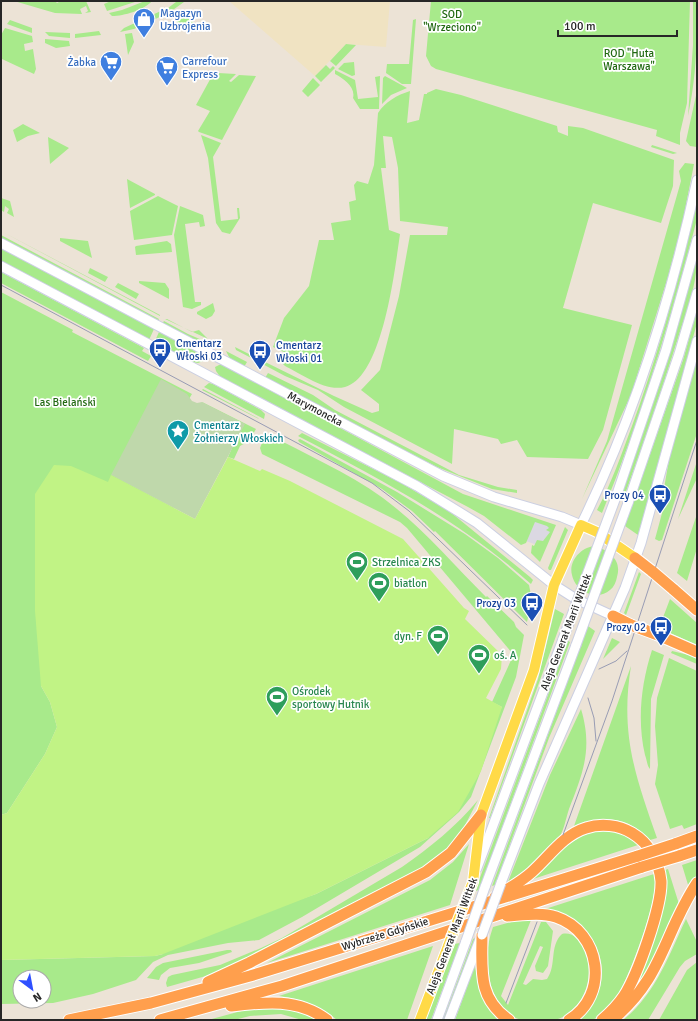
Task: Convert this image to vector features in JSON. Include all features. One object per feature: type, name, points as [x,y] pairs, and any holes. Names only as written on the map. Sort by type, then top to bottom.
[{"type":"highway","points":[[635,558],[697,610]]},
{"type":"highway","points":[[613,616],[697,652]]},
{"type":"highway","points":[[171,998],[234,971],[419,876],[450,853],[481,815]]},
{"type":"highway","points":[[482,904],[526,877],[565,840],[585,828],[599,826],[617,827],[629,831],[641,839],[652,852],[659,869],[661,888],[658,905],[628,988],[614,1008],[602,1020]]},
{"type":"highway","name":"Wybrzeże Gdyńskie","points":[[69,1020],[171,998],[282,967],[482,904],[531,891],[697,836]]},
{"type":"highway","name":"Wybrzeże Gdyńskie","points":[[160,1020],[282,986],[697,850]]},
{"type":"highway","points":[[612,1020],[628,1007],[648,982],[697,883]]},
{"type":"highway","points":[[491,917],[542,914],[556,917],[570,925],[586,940],[595,964],[595,981],[585,1006],[569,1020]]},
{"type":"highway","points":[[482,935],[480,963],[486,992],[493,1005],[509,1020]]},
{"type":"highway","points":[[199,1010],[264,1003],[286,1003],[311,1010],[327,1020]]},
{"type":"main road","points":[[472,882],[481,815],[534,670],[554,585],[611,460],[636,400],[672,282],[697,180]]},
{"type":"main road","name":"Aleja Generał Marii Wittek","points":[[420,1020],[616,497],[666,350],[697,240]]},
{"type":"main road","name":"Marymoncka","points":[[1,243],[443,476],[494,497],[562,517],[581,525],[597,532],[635,558]]},
{"type":"main road","name":"Marymoncka","points":[[1,266],[417,486],[477,523],[554,585],[576,599],[613,616]]},
{"type":"main road","name":"Aleja Generał Marii Wittek","points":[[437,1020],[628,503],[697,293]]},
{"type":"main road","points":[[449,1020],[539,784],[613,616],[635,558],[697,341]]},
{"type":"shaded area","points":[[229,1],[390,1],[386,47],[346,44],[315,76]]},
{"type":"shaded area","points":[[535,521],[553,527],[546,543],[537,545],[526,541]]},
{"type":"green space","points":[[14,1],[55,1],[57,3],[61,1],[86,1],[91,12],[85,13],[88,11],[86,6],[80,9],[82,14],[55,13]]},
{"type":"green space","points":[[111,1],[138,1],[107,11],[104,4]]},
{"type":"green space","points":[[145,1],[152,1],[139,10],[128,14],[112,16],[109,13],[122,10]]},
{"type":"green space","name":"ROD \"Huta Warszawa\"","points":[[431,1],[690,1],[687,103],[680,133],[680,145],[656,136],[657,130],[436,69],[431,66],[426,56]]},
{"type":"green space","points":[[693,1],[696,1],[697,30],[695,73],[688,116],[693,45]]},
{"type":"green space","points":[[176,2],[184,2],[170,12],[168,8]]},
{"type":"green space","points":[[163,10],[166,14],[134,29],[120,32],[124,28]]},
{"type":"green space","points":[[180,10],[194,23],[190,27],[177,22],[172,15]]},
{"type":"green space","points":[[416,19],[411,84],[402,84],[386,73],[387,64],[409,64],[413,20]]},
{"type":"green space","points":[[10,20],[32,28],[32,33],[7,24]]},
{"type":"green space","points":[[5,28],[32,36],[33,42],[24,44],[25,51],[33,49],[36,69],[34,74],[2,59],[1,35]]},
{"type":"green space","points":[[99,31],[101,35],[75,38],[75,34]]},
{"type":"green space","points":[[45,32],[70,33],[70,38],[49,36]]},
{"type":"green space","points":[[132,33],[134,42],[128,55],[125,34]]},
{"type":"green space","points":[[45,39],[69,41],[70,46],[56,48],[45,43]]},
{"type":"green space","points":[[346,44],[356,45],[336,66],[330,61]]},
{"type":"green space","points":[[354,62],[355,75],[352,76],[338,69],[344,63]]},
{"type":"green space","points":[[326,65],[330,69],[333,66],[335,68],[321,82],[315,76]]},
{"type":"green space","points":[[335,70],[355,80],[358,99],[378,97],[375,77],[380,76],[379,109],[360,109],[353,98],[353,90],[345,80],[335,74]]},
{"type":"green space","points":[[213,74],[236,74],[229,81],[231,82],[239,75],[256,76],[222,140],[198,131],[210,111],[196,105]]},
{"type":"green space","points":[[385,76],[407,88],[391,95],[382,104],[383,78]]},
{"type":"green space","points":[[313,78],[320,85],[308,97],[302,91]]},
{"type":"green space","points":[[436,89],[461,95],[557,126],[558,132],[568,136],[568,126],[583,128],[674,160],[673,186],[661,223],[593,203],[563,308],[632,325],[603,430],[588,459],[527,457],[517,440],[501,444],[498,439],[454,429],[452,464],[344,407],[318,390],[285,376],[236,350],[235,347],[372,413],[379,411],[379,404],[361,390],[380,370],[399,296],[410,235],[447,235],[448,227],[400,221],[398,168],[392,137],[383,136],[386,168],[381,168],[389,230],[400,234],[395,271],[385,320],[378,343],[369,364],[358,379],[345,387],[330,387],[322,385],[285,366],[282,363],[286,353],[273,347],[284,318],[309,286],[319,240],[334,240],[331,223],[351,220],[349,202],[356,200],[354,185],[357,181],[368,184],[374,165],[378,113],[384,105],[392,99],[410,91],[407,123],[419,120],[424,94]]},
{"type":"green space","points":[[697,91],[697,147],[690,146],[686,141]]},
{"type":"green space","points":[[23,124],[40,133],[28,136],[17,142],[13,130]]},
{"type":"green space","points":[[201,135],[221,143],[213,157],[221,221],[238,219],[237,208],[239,208],[240,218],[230,234],[222,232],[216,223],[208,158]]},
{"type":"green space","points":[[48,137],[69,148],[50,164]]},
{"type":"green space","points":[[652,145],[677,153],[673,154],[651,147]]},
{"type":"green space","points":[[685,163],[694,164],[683,220],[668,277],[631,395],[582,499],[607,441],[681,181],[679,171]]},
{"type":"green space","points":[[127,179],[155,194],[155,195],[130,208]]},
{"type":"green space","points":[[158,196],[178,206],[172,235],[134,240],[130,211]]},
{"type":"green space","points":[[1,198],[10,201],[14,217],[7,213],[9,209],[5,206],[4,212],[1,210]]},
{"type":"green space","points":[[697,201],[697,219],[666,331],[630,441],[602,513],[597,510],[620,458],[632,426],[660,342],[676,286]]},
{"type":"green space","points":[[180,206],[203,215],[205,226],[200,227],[199,222],[185,224],[195,302],[201,302],[201,305],[192,309],[183,307],[174,235]]},
{"type":"green space","points":[[1,231],[160,315],[160,316]]},
{"type":"green space","points":[[1,235],[159,319],[158,321],[1,238]]},
{"type":"green space","points":[[60,238],[88,241],[92,258],[60,241]]},
{"type":"green space","points":[[167,241],[171,244],[172,252],[136,255],[136,246]]},
{"type":"green space","points":[[1,248],[154,329],[149,340],[1,261]]},
{"type":"green space","points":[[697,258],[697,268],[688,309],[623,500],[620,499],[668,360]]},
{"type":"green space","points":[[90,268],[108,277],[105,282],[88,273]]},
{"type":"green space","points":[[1,272],[144,348],[142,351],[151,356],[148,361],[1,283]]},
{"type":"green space","points":[[139,281],[165,283],[169,289],[169,299],[139,283]]},
{"type":"green space","points":[[118,283],[139,294],[136,299],[115,287]]},
{"type":"green space","name":"Las Bielański","points":[[1,292],[73,330],[72,332],[192,394],[189,399],[149,404],[112,475],[174,508],[41,686],[50,702],[57,727],[45,754],[7,813],[1,815]]},
{"type":"green space","points":[[213,303],[215,311],[212,316],[206,319],[197,314],[197,312]]},
{"type":"green space","points":[[697,310],[697,323],[638,535],[625,526],[683,360]]},
{"type":"green space","points":[[164,321],[188,334],[216,346],[211,348],[208,347],[162,324]]},
{"type":"green space","points":[[199,330],[208,339],[193,332]]},
{"type":"green space","points":[[159,332],[203,355],[203,361],[198,363],[192,362],[154,343]]},
{"type":"green space","points":[[226,351],[247,362],[244,367],[230,359]]},
{"type":"green space","points":[[697,359],[697,433],[662,540],[659,541],[655,539],[667,495],[663,494],[670,454]]},
{"type":"green space","points":[[221,364],[463,494],[556,525],[540,562],[531,553],[532,545],[534,546],[537,540],[543,541],[550,532],[546,530],[549,528],[547,526],[535,522],[526,543],[521,545],[484,516],[468,507],[221,378],[215,367]]},
{"type":"green space","points":[[268,373],[313,395],[335,410],[459,475],[498,487],[517,490],[517,493],[492,489],[437,467],[265,378]]},
{"type":"green space","name":"Cmentarz Żołnierzy Włoskich","points":[[161,379],[187,394],[192,401],[197,403],[202,402],[245,424],[195,519],[111,475]]},
{"type":"green space","points":[[209,383],[261,410],[265,414],[264,419],[204,387]]},
{"type":"green space","points":[[203,389],[258,418],[259,419],[202,390]]},
{"type":"green space","points":[[202,402],[256,429],[249,441],[240,446],[234,459],[228,457],[233,446]]},
{"type":"green space","points":[[266,433],[355,480],[383,498],[424,533],[486,597],[487,596],[514,622],[516,627],[524,635],[516,677],[471,797],[459,812],[420,847],[302,917],[259,940],[228,943],[168,955],[153,962],[136,980],[93,994],[53,1003],[52,969],[12,969],[12,1004],[1,1004],[1,960],[155,956],[163,954],[163,946],[316,894],[428,838],[502,707],[492,702],[512,658],[512,653],[407,528],[400,522],[262,454],[260,448]]},
{"type":"green space","points":[[302,433],[401,483],[449,511],[530,577],[533,580],[531,584],[505,562],[449,521],[390,485],[298,436]]},
{"type":"green space","points":[[300,439],[397,492],[465,534],[498,558],[529,585],[532,600],[527,622],[435,531],[434,532],[412,511],[382,489],[299,442],[298,440]]},
{"type":"green space","name":"Ośrodek sportowy Hutnik","points":[[228,457],[260,471],[262,469],[290,481],[403,539],[464,608],[469,611],[465,619],[502,655],[501,669],[486,698],[502,707],[481,771],[458,812],[428,838],[316,894],[155,956],[1,960],[1,815],[7,813],[45,754],[57,727],[50,702],[41,686],[35,611],[35,494],[54,465],[71,466],[108,482],[111,475],[195,519]]},
{"type":"green space","points":[[697,461],[697,478],[678,519]]},
{"type":"green space","points":[[697,514],[697,548],[687,581],[677,573]]},
{"type":"green space","points":[[565,527],[568,530],[551,570],[549,570],[548,568]]},
{"type":"green space","points":[[596,546],[614,557],[618,566],[618,571],[614,586],[610,590],[599,595],[593,595],[577,586],[571,570],[574,560],[581,551]]},
{"type":"green space","points":[[639,572],[641,574],[626,615],[624,613]]},
{"type":"green space","points":[[670,599],[697,623],[697,645],[659,628]]},
{"type":"green space","points":[[555,609],[564,614],[489,818],[538,679]]},
{"type":"green space","points":[[588,626],[595,631],[549,738],[495,885],[492,886]]},
{"type":"green space","points":[[612,638],[620,642],[603,659]]},
{"type":"green space","points":[[568,641],[570,642],[479,890],[475,891]]},
{"type":"green space","points":[[652,650],[664,655],[651,699],[650,769],[645,755],[641,729],[641,702],[645,676]]},
{"type":"green space","points":[[672,651],[697,657],[697,664],[671,653]]},
{"type":"green space","points":[[669,658],[697,671],[697,824],[684,829],[682,825],[670,829],[655,784],[658,765],[655,726],[657,698]]},
{"type":"green space","points":[[631,666],[627,713],[629,734],[636,774],[657,838],[650,840],[633,826],[615,820],[595,820],[574,826]]},
{"type":"green space","points":[[581,709],[585,723],[585,760],[562,831],[555,844],[543,856],[529,868],[508,882],[550,775]]},
{"type":"green space","points":[[478,800],[463,829],[445,853],[420,871],[220,972],[167,987],[166,983],[168,977],[172,975],[220,965],[282,938],[402,867],[442,836],[470,810]]},
{"type":"green space","points":[[602,830],[622,834],[630,838],[638,845],[533,879],[572,842],[591,833]]},
{"type":"green space","points":[[469,844],[450,905],[267,963],[430,880],[453,862]]},
{"type":"green space","points":[[697,860],[697,875],[689,888],[682,865]]},
{"type":"green space","points":[[668,869],[679,904],[650,970],[626,1002],[662,907],[666,894],[665,870]]},
{"type":"green space","points":[[654,874],[655,884],[649,916],[637,952],[619,994],[610,1007],[599,1017],[591,1020],[578,1020],[593,1002],[599,990],[602,975],[601,961],[597,948],[590,936],[581,926],[569,918],[542,910]]},
{"type":"green space","points":[[686,919],[697,942],[697,954],[685,961],[680,967],[648,1020],[623,1020],[644,999],[653,987]]},
{"type":"green space","points":[[531,920],[501,996],[508,1005],[541,922],[546,922],[553,931],[548,966],[543,973],[536,971],[535,966],[543,947],[540,946],[523,984],[526,985],[533,979],[547,979],[552,968],[556,944],[562,934],[572,935],[579,941],[587,957],[589,968],[586,990],[581,1000],[574,1009],[565,1016],[555,1020],[526,1020],[510,1015],[499,1004],[490,982],[488,951],[489,939],[493,927],[515,921]]},
{"type":"green space","points":[[477,937],[446,1020],[443,1020],[473,939]]},
{"type":"green space","points":[[460,943],[431,1020],[426,1020],[454,944]]},
{"type":"green space","points":[[433,946],[407,1020],[337,1020],[324,1010],[310,1004],[279,996]]},
{"type":"green space","points":[[231,950],[232,952],[199,963],[170,968],[161,975],[159,980],[147,978],[156,967],[163,963]]},
{"type":"green space","points":[[697,962],[697,1020],[659,1020],[687,970]]},
{"type":"green space","points":[[475,965],[478,981],[483,995],[494,1014],[500,1020],[455,1020]]},
{"type":"green space","points":[[260,1008],[282,1009],[296,1012],[316,1020],[302,1020],[281,1014],[250,1016],[234,1020],[208,1020],[245,1010]]},
{"type":"tram line","points":[[1,285],[372,483],[409,511],[527,625]]},
{"type":"tram line","points":[[563,835],[612,701],[697,440]]},
{"type":"tram line","points":[[599,669],[616,661],[627,651]]},
{"type":"tram line","points":[[588,698],[594,718],[596,741]]},
{"type":"tram line","points":[[506,1003],[537,922]]},
{"type":"place","name":"Magazyn Uzbrojenia","points":[[144,38]]},
{"type":"place","name":"Żabka","points":[[111,82]]},
{"type":"place","name":"Carrefour Express","points":[[167,86]]},
{"type":"place","name":"Cmentarz Włoski 03","points":[[160,368]]},
{"type":"place","name":"Cmentarz Włoski 01","points":[[260,370]]},
{"type":"place","name":"Cmentarz Żołnierzy Włoskich","points":[[178,450]]},
{"type":"place","name":"Prozy 04","points":[[660,514]]},
{"type":"place","name":"Strzelnica ZKS","points":[[357,582]]},
{"type":"place","name":"biatlon","points":[[379,602]]},
{"type":"place","name":"Prozy 03","points":[[532,622]]},
{"type":"place","name":"Prozy 02","points":[[661,646]]},
{"type":"place","name":"dyn. F","points":[[438,656]]},
{"type":"place","name":"oś. A","points":[[479,674]]},
{"type":"place","name":"Ośrodek sportowy Hutnik","points":[[277,716]]},
{"type":"park label","name":"SOD \"Wrzeciono\"","points":[[452,20]]}]
